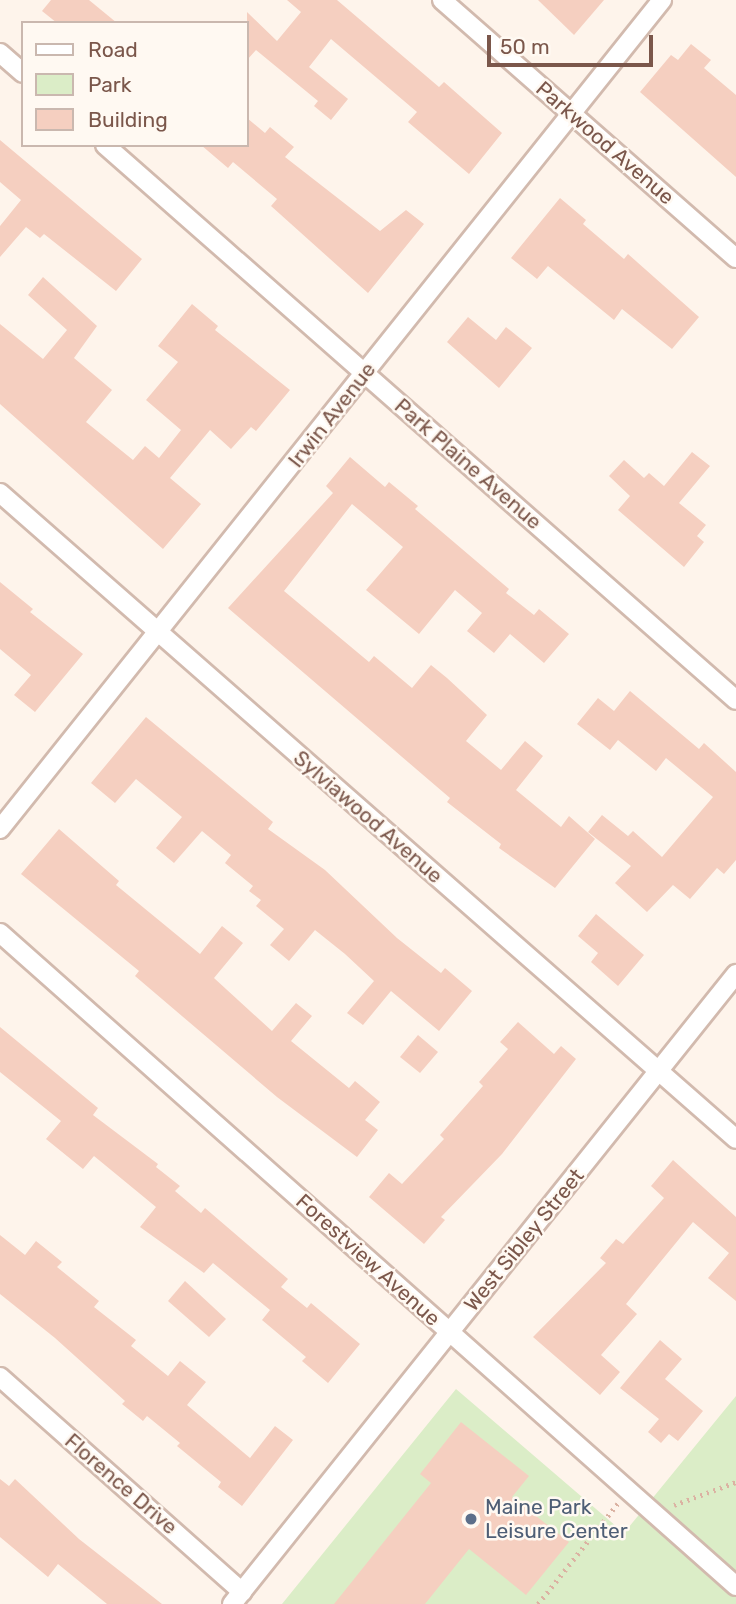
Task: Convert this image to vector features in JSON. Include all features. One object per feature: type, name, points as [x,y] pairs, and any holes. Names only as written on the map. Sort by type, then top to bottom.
[{"type":"street","name":"Parkwood Avenue","points":[[442,0],[736,258]]},
{"type":"street","name":"Irwin Avenue","points":[[0,829],[662,0]]},
{"type":"street","points":[[0,53],[21,71]]},
{"type":"street","name":"Park Plaine Avenue","points":[[107,147],[736,699]]},
{"type":"street","name":"Sylviawood Avenue","points":[[0,493],[736,1139]]},
{"type":"street","name":"Forestview Avenue","points":[[0,933],[736,1586]]},
{"type":"street","name":"West Sibley Street","points":[[237,1598],[736,974]]},
{"type":"street","name":"Florence Drive","points":[[0,1377],[237,1598]]},
{"type":"path","points":[[653,1512],[736,1482]]},
{"type":"path","points":[[538,1604],[628,1490]]},
{"type":"green space","points":[[456,1389],[624,1533],[736,1396],[736,1604],[282,1604]]},
{"type":"building","points":[[51,0],[89,0],[115,21],[54,21],[42,11]]},
{"type":"building","points":[[287,0],[337,0],[439,87],[444,82],[502,133],[469,174],[408,122],[417,112],[331,39],[309,67],[348,99],[331,120],[314,106],[318,101],[256,50],[248,59],[247,12],[277,41],[301,12]]},
{"type":"building","points":[[538,0],[604,0],[574,35]]},
{"type":"building","points":[[691,44],[711,60],[704,68],[736,95],[736,177],[640,92],[671,55],[678,60]]},
{"type":"building","points":[[248,119],[265,133],[270,127],[294,147],[285,157],[380,231],[406,210],[424,224],[368,293],[271,206],[277,199],[233,162],[228,168],[203,147],[248,147]]},
{"type":"building","points":[[0,140],[142,259],[116,291],[44,234],[40,238],[26,227],[0,257],[0,226],[21,200],[0,182]]},
{"type":"building","points":[[560,198],[586,220],[583,224],[624,259],[628,254],[699,317],[672,349],[622,309],[614,320],[548,266],[537,279],[511,258]]},
{"type":"building","points":[[43,277],[97,326],[74,358],[112,390],[86,422],[133,460],[145,446],[159,458],[181,430],[146,400],[178,362],[158,346],[192,304],[218,326],[215,330],[290,390],[256,431],[251,427],[231,449],[210,430],[170,478],[201,504],[163,549],[0,404],[0,324],[43,359],[67,330],[28,295]]},
{"type":"building","points":[[468,317],[496,340],[506,327],[532,348],[499,388],[447,342]]},
{"type":"building","points":[[692,452],[710,466],[679,503],[706,525],[697,536],[704,542],[684,567],[618,510],[630,496],[609,476],[624,460],[644,478],[649,473],[664,486]]},
{"type":"building","points":[[350,457],[385,487],[389,482],[418,506],[415,509],[509,589],[506,593],[534,615],[539,609],[569,634],[544,663],[510,634],[494,653],[467,631],[482,613],[455,590],[419,634],[366,590],[403,547],[352,504],[284,591],[369,662],[374,656],[412,688],[431,665],[447,678],[487,715],[466,741],[501,770],[525,741],[543,756],[516,790],[561,827],[569,816],[595,839],[555,888],[499,848],[501,844],[447,802],[450,798],[228,608],[333,493],[326,486]]},
{"type":"building","points":[[0,582],[33,609],[30,612],[83,654],[35,712],[14,695],[31,675],[0,649]]},
{"type":"building","points":[[630,691],[699,749],[704,743],[736,772],[736,860],[724,874],[717,868],[690,899],[673,885],[647,912],[615,883],[631,866],[588,832],[602,815],[628,836],[633,831],[662,857],[713,797],[666,758],[656,771],[618,740],[610,750],[577,724],[598,698],[614,711]]},
{"type":"building","points":[[146,717],[273,822],[268,829],[325,870],[397,938],[441,973],[445,968],[472,991],[439,1031],[391,991],[363,1025],[347,1013],[374,981],[345,954],[315,930],[289,961],[270,945],[284,929],[256,906],[261,900],[249,891],[253,886],[225,863],[231,855],[202,831],[174,863],[156,848],[182,817],[136,779],[115,803],[91,783]]},
{"type":"building","points":[[59,829],[119,881],[116,885],[200,954],[222,926],[243,943],[214,978],[272,1031],[296,1003],[312,1016],[291,1041],[349,1088],[355,1081],[380,1102],[365,1120],[378,1130],[357,1157],[277,1097],[135,976],[139,971],[21,874]]},
{"type":"building","points":[[596,914],[644,955],[618,986],[591,962],[598,953],[578,936]]},
{"type":"building","points":[[518,1022],[554,1054],[561,1046],[576,1059],[502,1154],[441,1217],[445,1220],[424,1244],[369,1197],[389,1173],[402,1184],[444,1139],[440,1135],[483,1086],[479,1082],[508,1049],[500,1042]]},
{"type":"building","points":[[0,1027],[98,1108],[93,1115],[158,1164],[156,1167],[180,1186],[175,1191],[201,1213],[205,1208],[288,1279],[281,1287],[307,1308],[311,1303],[360,1344],[328,1383],[302,1361],[306,1357],[262,1320],[270,1310],[213,1263],[204,1273],[140,1227],[156,1207],[94,1156],[83,1169],[46,1139],[61,1121],[0,1072]]},
{"type":"building","points":[[418,1035],[438,1052],[420,1073],[400,1057]]},
{"type":"building","points":[[673,1160],[736,1217],[736,1301],[708,1278],[729,1253],[693,1222],[626,1304],[637,1314],[601,1355],[620,1372],[600,1395],[533,1337],[606,1263],[600,1258],[616,1239],[623,1244],[664,1198],[651,1186]]},
{"type":"building","points":[[0,1235],[25,1255],[36,1241],[62,1262],[57,1267],[99,1301],[94,1307],[136,1340],[131,1346],[168,1376],[180,1361],[206,1382],[187,1405],[250,1458],[275,1426],[293,1440],[242,1506],[218,1487],[221,1482],[177,1446],[180,1443],[147,1416],[143,1421],[122,1404],[125,1401],[55,1338],[0,1294]]},
{"type":"building","points":[[185,1281],[226,1319],[209,1337],[168,1301]]},
{"type":"building","points":[[660,1340],[682,1359],[665,1379],[703,1411],[678,1441],[669,1434],[661,1443],[648,1432],[659,1419],[620,1388]]},
{"type":"building","name":"Maine Park Leisure Center","points":[[461,1422],[529,1476],[512,1497],[569,1542],[526,1595],[469,1549],[425,1604],[334,1604],[431,1483],[420,1474]]},
{"type":"building","points":[[0,1479],[9,1486],[15,1479],[79,1539],[162,1604],[107,1604],[58,1564],[48,1577],[0,1537]]},
{"type":"place","name":"Maine Park Leisure Center","points":[[471,1519]]}]
